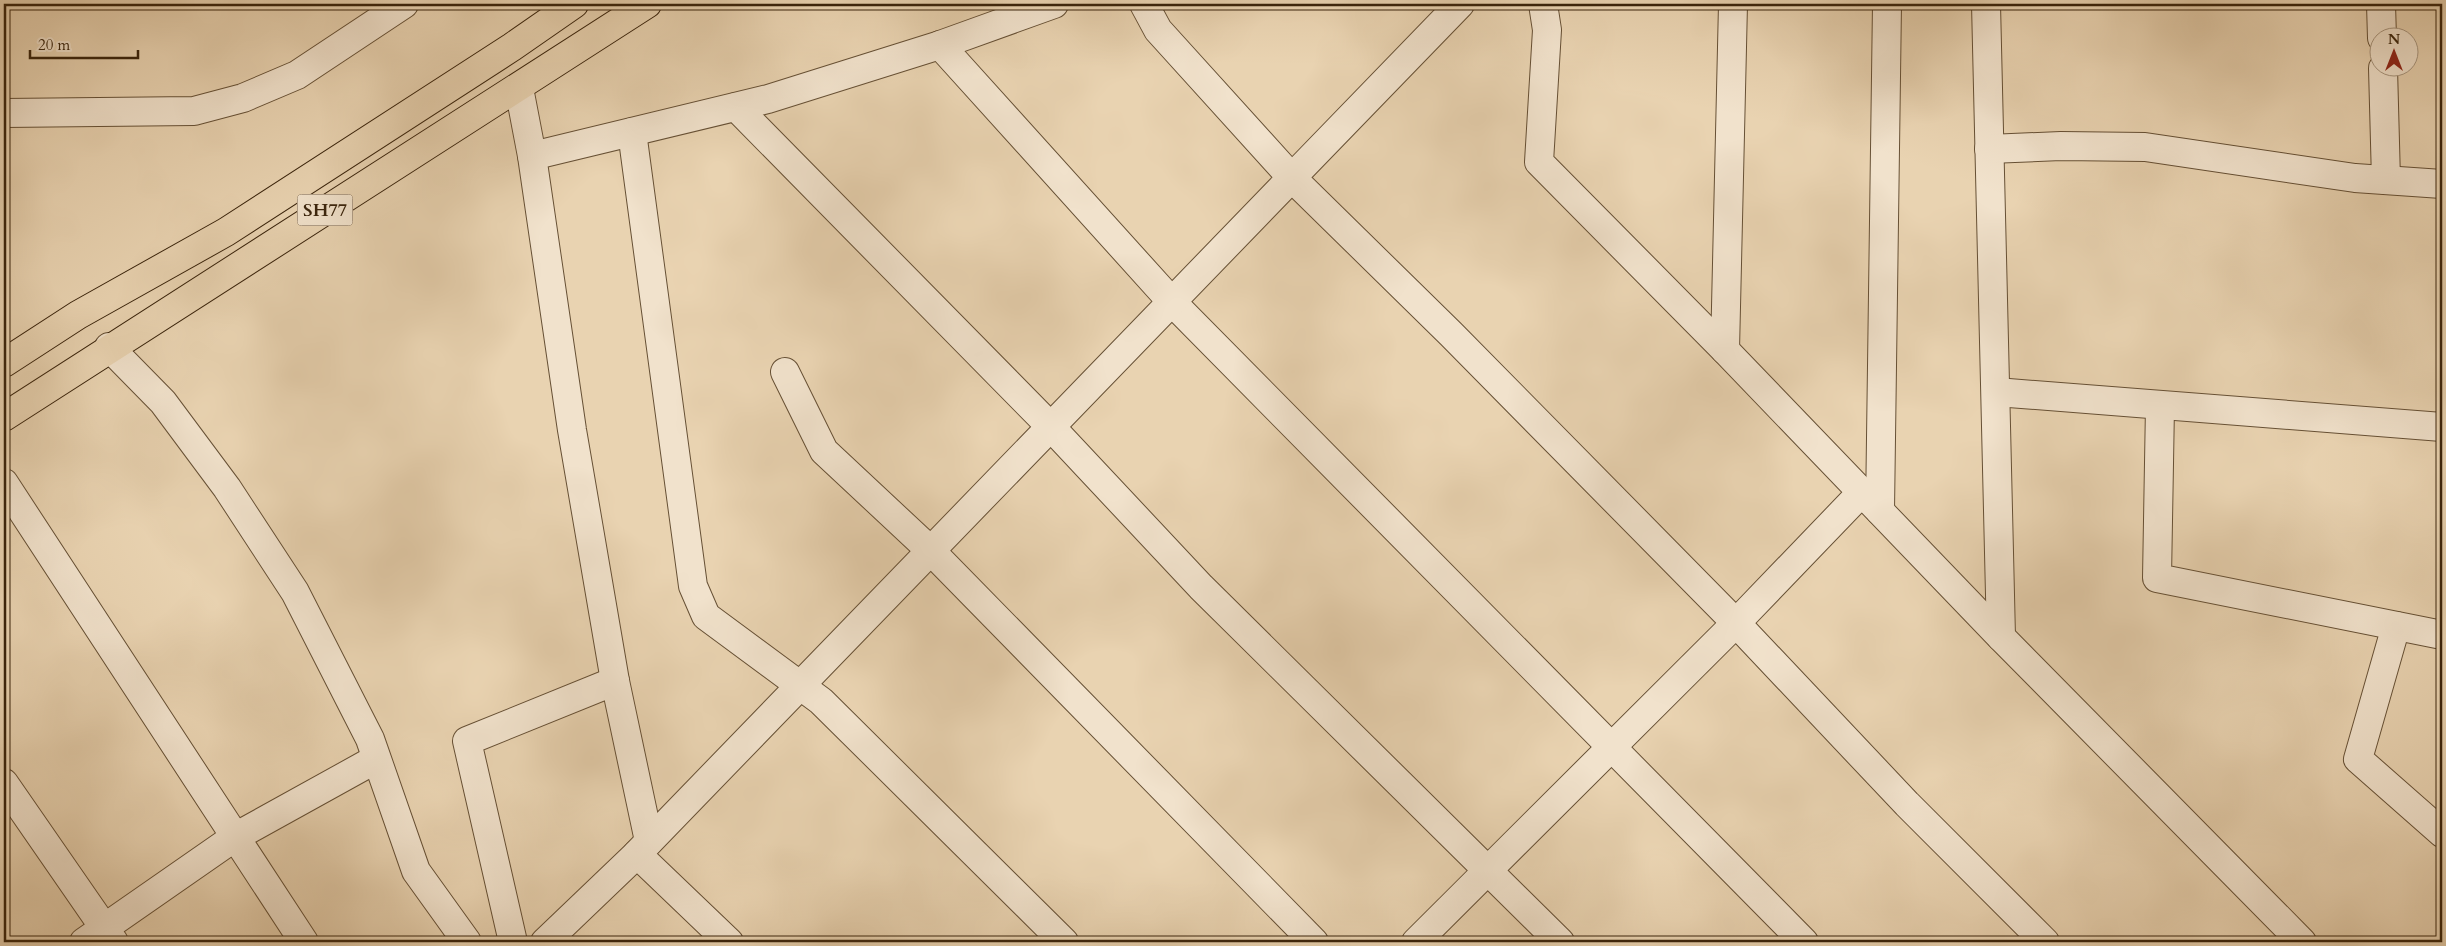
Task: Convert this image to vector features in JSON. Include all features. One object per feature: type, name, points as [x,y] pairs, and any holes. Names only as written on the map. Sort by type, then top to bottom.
[{"type":"main road","name":"SH77","points":[[4,363],[78,315],[226,232],[512,47],[574,4]]},
{"type":"main road","name":"SH77","points":[[4,417],[109,347],[519,88],[647,4]]},
{"type":"street","points":[[4,114],[194,111],[243,98],[297,75],[404,4]]},
{"type":"street","points":[[532,156],[768,99],[940,45],[1054,4]]},
{"type":"street","points":[[1144,4],[1158,30],[1292,178],[1464,348],[1736,623],[1908,804],[2045,942]]},
{"type":"street","points":[[545,942],[643,847],[1460,4]]},
{"type":"street","points":[[1543,4],[1547,30],[1539,162],[1725,350],[2001,638],[2302,942]]},
{"type":"street","points":[[1725,350],[1733,4]]},
{"type":"street","points":[[1880,511],[1887,4]]},
{"type":"street","points":[[1986,4],[2001,638]]},
{"type":"street","points":[[2381,4],[2382,28]]},
{"type":"street","points":[[940,45],[1172,302],[1804,942]]},
{"type":"street","points":[[2383,78],[2386,180]]},
{"type":"street","points":[[519,88],[532,156],[572,430],[643,847],[729,942]]},
{"type":"street","points":[[736,107],[1051,427],[1201,586],[1560,942]]},
{"type":"street","points":[[632,132],[693,586],[706,616],[821,701],[1064,942]]},
{"type":"street","points":[[1990,149],[2061,146],[2145,147],[2346,177],[2442,184]]},
{"type":"street","points":[[109,347],[163,402],[227,488],[289,584],[370,739],[416,872],[467,942]]},
{"type":"street","points":[[785,372],[824,452],[931,551],[1314,942]]},
{"type":"street","points":[[1996,392],[2442,427]]},
{"type":"street","points":[[2160,406],[2157,578],[2442,636]]},
{"type":"street","points":[[4,483],[304,942]]},
{"type":"street","points":[[1416,942],[1736,623],[1862,492]]},
{"type":"street","points":[[2396,626],[2358,759],[2442,833]]},
{"type":"street","points":[[513,942],[467,741],[615,681]]},
{"type":"street","points":[[4,784],[101,937],[235,837],[376,759]]}]
